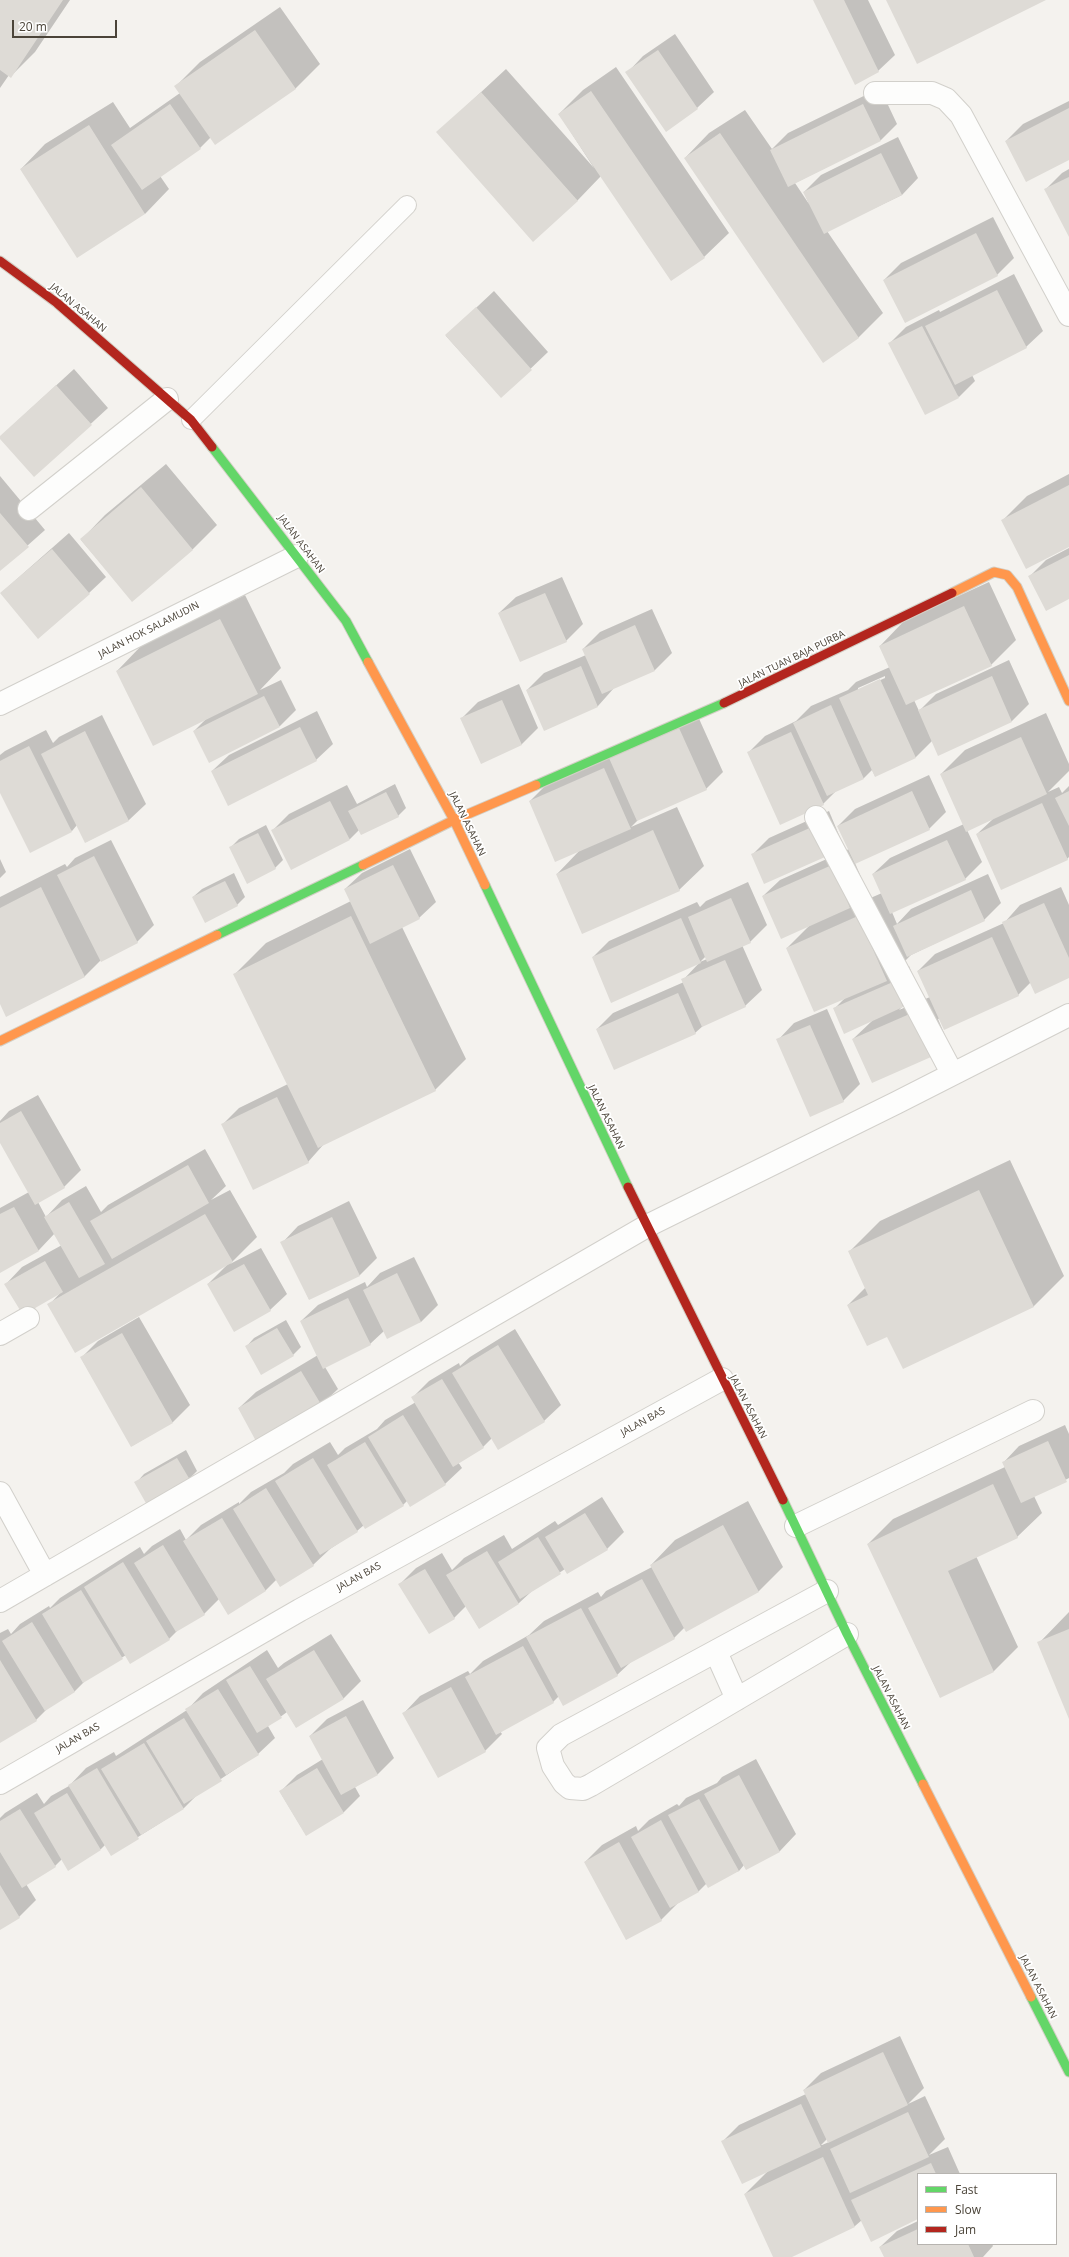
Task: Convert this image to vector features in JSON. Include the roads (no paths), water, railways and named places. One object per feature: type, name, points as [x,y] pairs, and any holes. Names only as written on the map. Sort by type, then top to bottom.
[{"type":"main road","name":"JALAN ASAHAN","points":[[0,261],[57,303],[191,420],[346,621],[454,820],[647,1226],[796,1526],[847,1634],[1069,2072]]},
{"type":"main road","name":"JALAN TUAN BAJA PURBA","points":[[0,1041],[454,820],[732,700],[994,572],[1007,575],[1017,587],[1069,701]]},
{"type":"street","points":[[875,93],[932,93],[946,99],[961,115],[1069,315]]},
{"type":"street","points":[[29,509],[167,399]]},
{"type":"street","name":"JALAN HOK SALAMUDIN","points":[[0,704],[297,556]]},
{"type":"street","points":[[816,817],[952,1073]]},
{"type":"street","points":[[0,1601],[647,1226],[896,1103],[952,1073],[1069,1015]]},
{"type":"street","points":[[0,1334],[28,1318]]},
{"type":"street","name":"JALAN BAS","points":[[0,1783],[300,1610],[722,1379]]},
{"type":"street","points":[[796,1526],[1033,1411]]},
{"type":"street","points":[[0,1493],[45,1575]]},
{"type":"street","points":[[827,1591],[561,1735],[552,1741],[548,1748],[553,1766],[564,1783],[570,1788],[583,1789],[847,1634]]},
{"type":"street","points":[[716,1652],[737,1699]]},
{"type":"lane","points":[[191,420],[407,205]]}]
